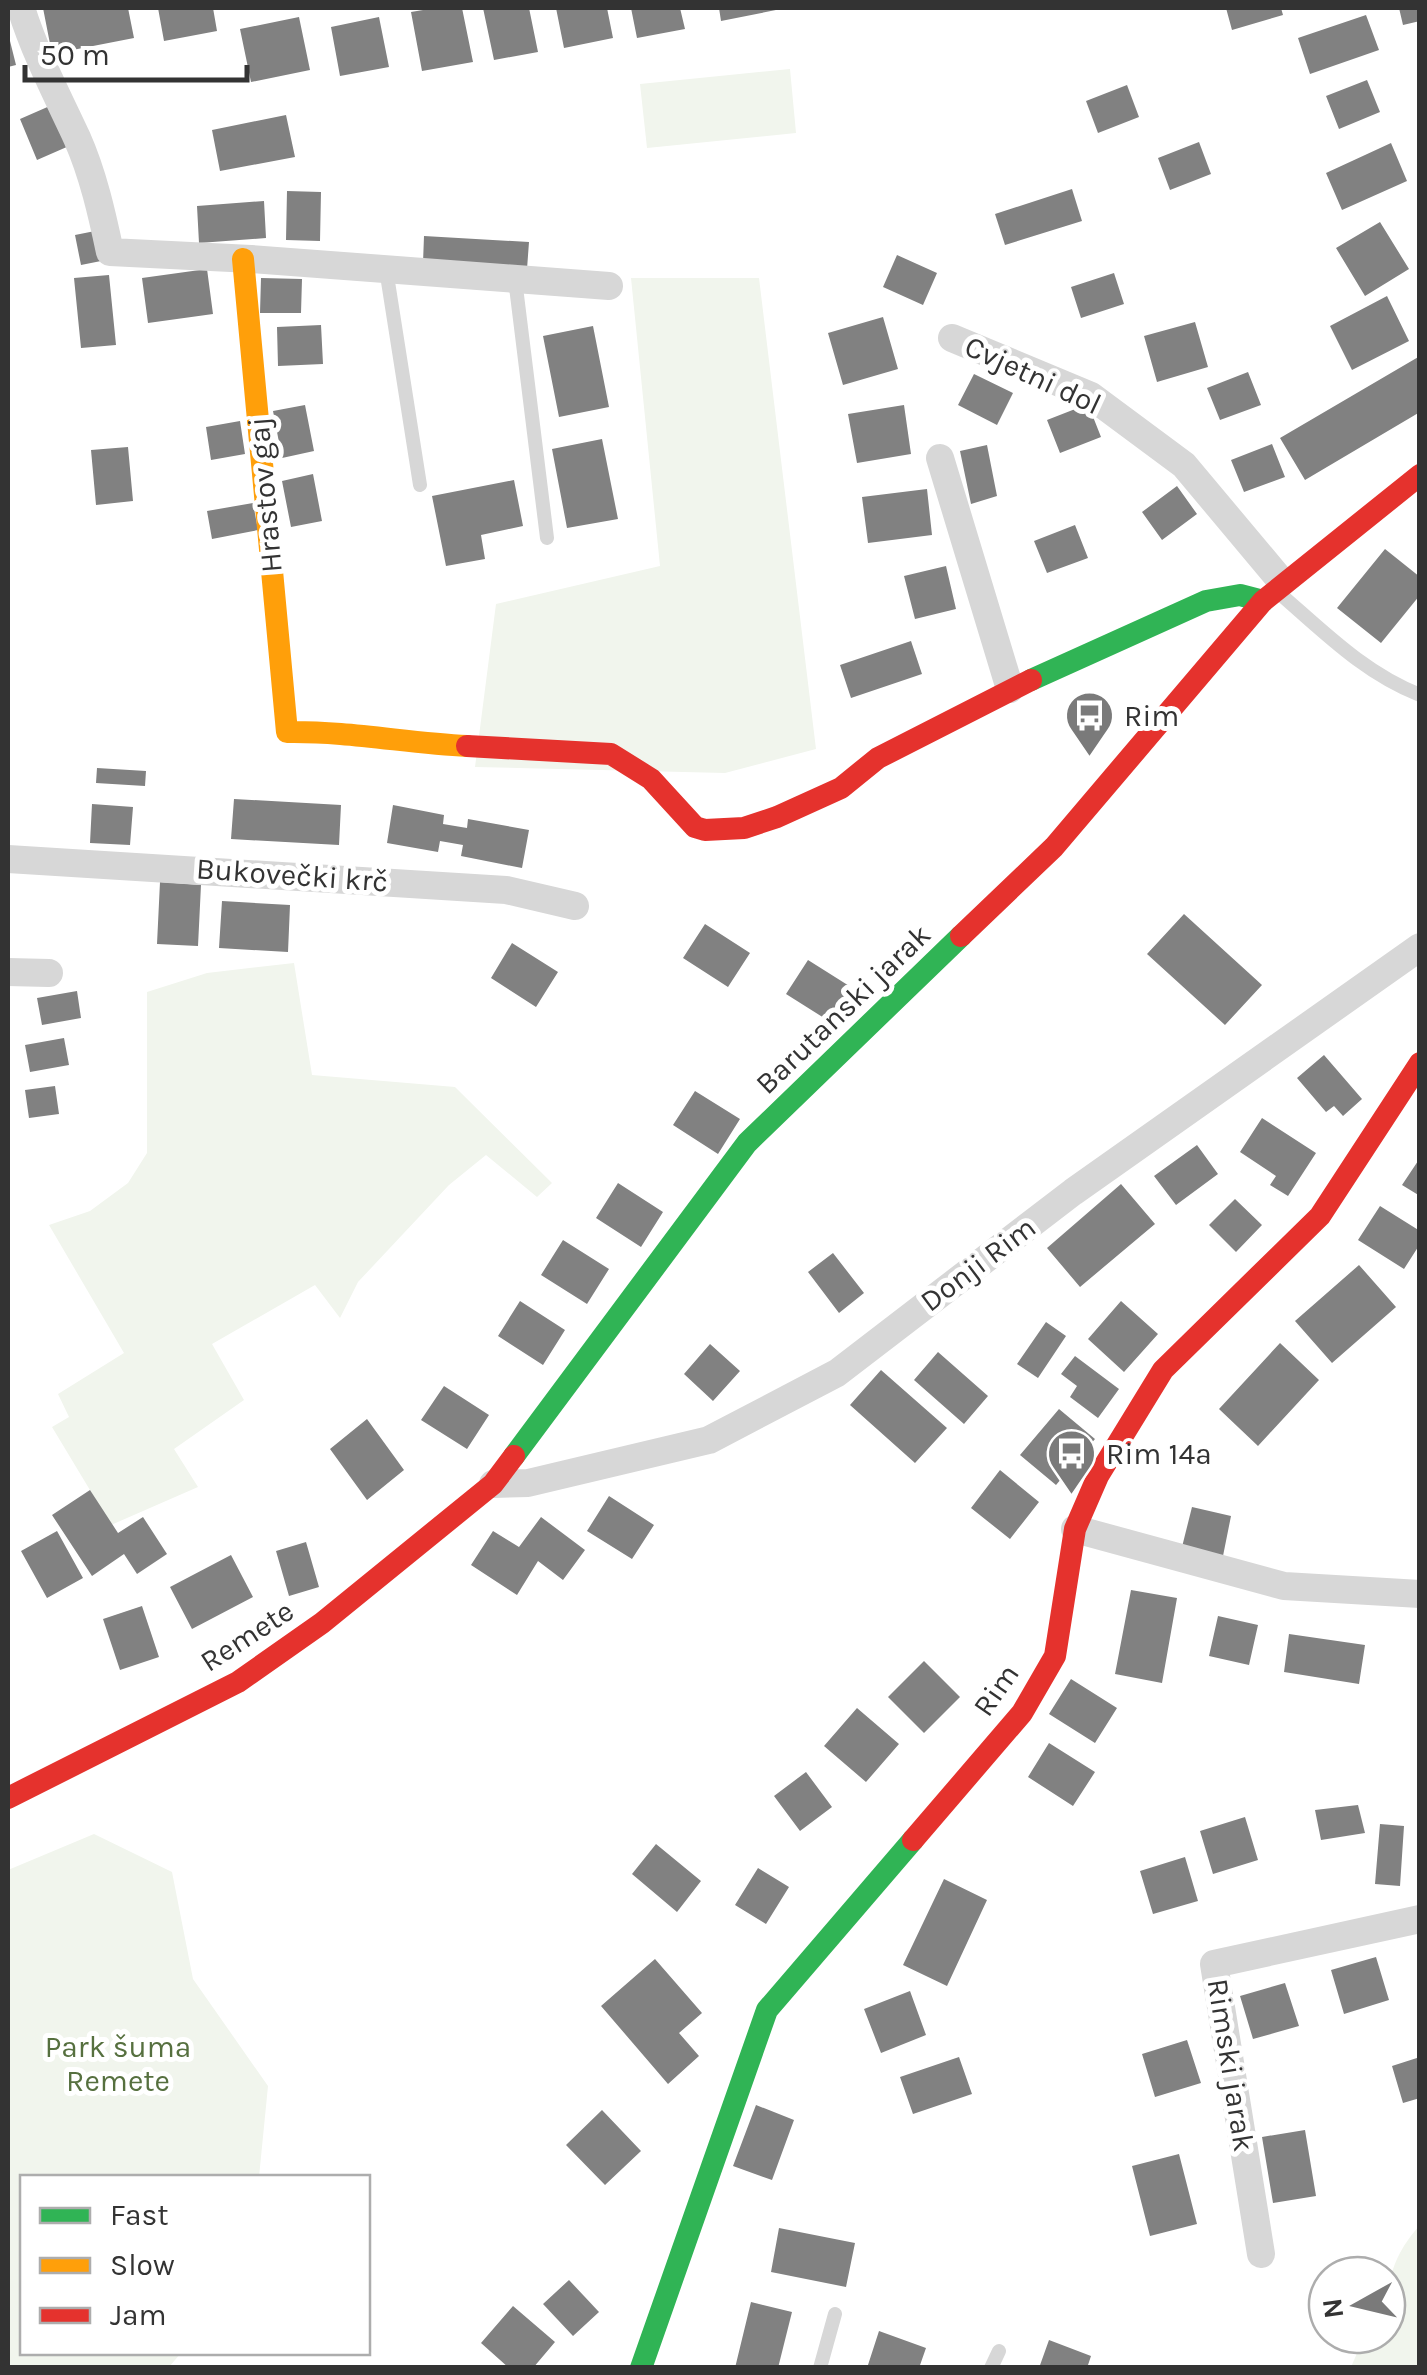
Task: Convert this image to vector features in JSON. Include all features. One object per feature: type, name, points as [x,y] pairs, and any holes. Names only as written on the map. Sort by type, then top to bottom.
[{"type":"street","points":[[20,8],[87,166],[110,252],[243,258],[609,286]]},
{"type":"street","name":"Hrastov gaj","points":[[243,258],[286,732],[330,731],[426,744],[612,754],[651,779],[695,827],[722,830],[744,828],[777,817],[841,788],[878,758],[1010,689]]},
{"type":"street","name":"Cvjetni dol","points":[[952,338],[1092,396],[1184,465],[1273,591]]},
{"type":"street","points":[[940,458],[1010,689],[1206,601],[1273,591]]},
{"type":"street","name":"Barutanski jarak","points":[[493,1484],[747,1143],[1054,847],[1273,591],[1420,475]]},
{"type":"street","name":"Bukovečki krč","points":[[8,859],[506,890],[575,906]]},
{"type":"street","name":"Donji Rim","points":[[493,1484],[528,1483],[709,1440],[837,1373],[1073,1192],[1420,947]]},
{"type":"street","points":[[8,972],[49,973]]},
{"type":"street","name":"Rim","points":[[641,2368],[767,2010],[1022,1712],[1054,1656],[1074,1529],[1098,1476],[1162,1370],[1320,1216],[1420,1063]]},
{"type":"street","name":"Remete","points":[[8,1798],[238,1682],[322,1623],[493,1484]]},
{"type":"street","points":[[1074,1529],[1284,1586],[1420,1594]]},
{"type":"street","name":"Rimski jarak","points":[[1261,2254],[1214,1964],[1420,1919]]},
{"type":"lane","points":[[386,270],[420,485]]},
{"type":"lane","points":[[515,279],[547,538]]},
{"type":"lane","points":[[1273,591],[1362,666],[1381,679],[1420,695]]},
{"type":"lane","points":[[820,2368],[835,2314]]},
{"type":"lane","points":[[992,2368],[1000,2351]]},
{"type":"green space","points":[[790,69],[796,133],[647,148],[640,84]]},
{"type":"green space","points":[[631,278],[759,278],[816,749],[725,773],[475,767],[496,604],[660,566]]},
{"type":"green space","points":[[294,963],[312,1075],[455,1087],[552,1183],[537,1197],[486,1155],[449,1185],[358,1282],[340,1318],[315,1285],[212,1344],[244,1400],[174,1449],[198,1487],[111,1525],[52,1427],[69,1417],[58,1394],[124,1353],[49,1225],[90,1211],[128,1183],[147,1153],[147,992],[207,973]]},
{"type":"green space","name":"Park šuma Remete","points":[[94,1834],[172,1872],[193,1979],[268,2086],[259,2175],[20,2175],[20,2355],[179,2355],[169,2367],[8,2367],[8,1870]]},
{"type":"green space","points":[[1419,2226],[1419,2367],[1351,2367],[1356,2355],[1407,2355],[1407,2255],[1399,2255]]},
{"type":"building","points":[[43,8],[128,8],[134,38],[52,54]]},
{"type":"building","points":[[158,8],[213,8],[217,31],[164,41]]},
{"type":"building","points":[[462,8],[473,62],[422,71],[411,12]]},
{"type":"building","points":[[483,8],[529,8],[538,52],[494,60]]},
{"type":"building","points":[[556,8],[607,8],[613,38],[564,48]]},
{"type":"building","points":[[631,8],[680,8],[685,29],[637,38]]},
{"type":"building","points":[[719,8],[781,8],[781,9],[721,21]]},
{"type":"building","points":[[1226,8],[1281,8],[1283,15],[1232,30]]},
{"type":"building","points":[[1399,8],[1420,8],[1420,21],[1403,25]]},
{"type":"building","points":[[1366,15],[1379,50],[1310,74],[1298,38]]},
{"type":"building","points":[[299,17],[310,70],[251,82],[240,29]]},
{"type":"building","points":[[379,17],[389,67],[340,76],[331,27]]},
{"type":"building","points":[[8,33],[16,65],[8,67]]},
{"type":"building","points":[[1367,80],[1380,112],[1339,129],[1326,96]]},
{"type":"building","points":[[1127,85],[1139,117],[1098,133],[1086,101]]},
{"type":"building","points":[[52,105],[69,146],[37,160],[20,119]]},
{"type":"building","points":[[286,115],[295,157],[220,171],[212,130]]},
{"type":"building","points":[[1199,142],[1211,174],[1170,190],[1158,158]]},
{"type":"building","points":[[1391,143],[1407,181],[1342,210],[1326,173]]},
{"type":"building","points":[[1072,189],[1082,221],[1005,245],[995,214]]},
{"type":"building","points":[[287,191],[321,192],[320,241],[286,240]]},
{"type":"building","points":[[264,201],[266,238],[199,243],[197,206]]},
{"type":"building","points":[[1380,222],[1409,269],[1365,296],[1336,248]]},
{"type":"building","points":[[100,230],[106,260],[81,265],[75,235]]},
{"type":"building","points":[[424,236],[529,242],[527,269],[423,263]]},
{"type":"building","points":[[897,255],[937,273],[923,305],[883,287]]},
{"type":"building","points":[[207,269],[213,314],[148,323],[142,278]]},
{"type":"building","points":[[1114,273],[1124,304],[1081,318],[1071,287]]},
{"type":"building","points":[[109,275],[116,345],[81,348],[74,278]]},
{"type":"building","points":[[261,278],[302,279],[301,313],[260,313]]},
{"type":"building","points":[[1387,296],[1409,341],[1352,370],[1330,326]]},
{"type":"building","points":[[883,317],[898,369],[843,385],[828,333]]},
{"type":"building","points":[[1195,322],[1208,367],[1157,382],[1144,336]]},
{"type":"building","points":[[321,325],[323,364],[278,366],[277,327]]},
{"type":"building","points":[[593,326],[609,407],[559,417],[543,336]]},
{"type":"building","points":[[1420,356],[1420,412],[1305,480],[1280,438]]},
{"type":"building","points":[[1248,372],[1261,405],[1220,420],[1207,388]]},
{"type":"building","points":[[974,374],[1013,393],[997,425],[958,405]]},
{"type":"building","points":[[1088,404],[1101,437],[1060,453],[1047,420]]},
{"type":"building","points":[[305,405],[314,451],[282,458],[273,411]]},
{"type":"building","points":[[904,405],[911,454],[857,463],[848,414]]},
{"type":"building","points":[[240,421],[245,454],[211,460],[206,427]]},
{"type":"building","points":[[602,439],[618,519],[567,528],[552,449]]},
{"type":"building","points":[[1272,444],[1285,477],[1244,492],[1231,460]]},
{"type":"building","points":[[987,445],[997,496],[971,504],[960,451]]},
{"type":"building","points":[[128,447],[133,501],[96,505],[91,450]]},
{"type":"building","points":[[313,474],[322,521],[291,527],[282,481]]},
{"type":"building","points":[[514,480],[523,526],[481,535],[485,559],[446,566],[432,496]]},
{"type":"building","points":[[1177,486],[1197,514],[1162,540],[1142,512]]},
{"type":"building","points":[[927,489],[932,535],[868,543],[862,497]]},
{"type":"building","points":[[253,503],[258,530],[212,539],[207,511]]},
{"type":"building","points":[[1075,525],[1088,558],[1047,573],[1034,541]]},
{"type":"building","points":[[1385,549],[1420,577],[1420,595],[1381,643],[1337,608]]},
{"type":"building","points":[[946,566],[956,609],[915,619],[904,576]]},
{"type":"building","points":[[911,641],[922,674],[851,698],[840,665]]},
{"type":"building","points":[[97,768],[146,771],[145,786],[96,783]]},
{"type":"building","points":[[234,799],[341,805],[339,845],[231,839]]},
{"type":"building","points":[[92,804],[133,807],[130,845],[90,843]]},
{"type":"building","points":[[393,805],[444,815],[443,824],[467,828],[468,819],[529,830],[522,868],[461,856],[463,845],[440,841],[438,852],[387,843]]},
{"type":"building","points":[[160,882],[201,885],[198,946],[157,944]]},
{"type":"building","points":[[222,901],[290,905],[288,952],[219,948]]},
{"type":"building","points":[[1184,914],[1262,985],[1225,1025],[1147,954]]},
{"type":"building","points":[[705,924],[750,953],[728,987],[683,958]]},
{"type":"building","points":[[512,943],[558,972],[536,1007],[491,978]]},
{"type":"building","points":[[808,960],[854,989],[832,1023],[786,994]]},
{"type":"building","points":[[77,991],[81,1018],[42,1025],[37,998]]},
{"type":"building","points":[[64,1038],[69,1065],[30,1072],[25,1045]]},
{"type":"building","points":[[1324,1055],[1362,1099],[1343,1116],[1334,1106],[1326,1112],[1297,1078]]},
{"type":"building","points":[[55,1086],[59,1114],[29,1118],[25,1090]]},
{"type":"building","points":[[695,1091],[740,1119],[718,1154],[673,1125]]},
{"type":"building","points":[[1262,1118],[1316,1153],[1288,1196],[1270,1185],[1276,1176],[1240,1152]]},
{"type":"building","points":[[1197,1145],[1218,1174],[1176,1205],[1154,1176]]},
{"type":"building","points":[[1420,1158],[1420,1196],[1402,1185]]},
{"type":"building","points":[[618,1183],[663,1212],[641,1247],[596,1218]]},
{"type":"building","points":[[1121,1184],[1155,1224],[1080,1287],[1047,1248]]},
{"type":"building","points":[[1235,1199],[1262,1225],[1236,1252],[1209,1225]]},
{"type":"building","points":[[1380,1206],[1420,1231],[1420,1244],[1404,1269],[1358,1240]]},
{"type":"building","points":[[563,1240],[609,1269],[587,1304],[541,1275]]},
{"type":"building","points":[[833,1253],[864,1293],[839,1313],[808,1272]]},
{"type":"building","points":[[1359,1265],[1396,1307],[1332,1363],[1295,1321]]},
{"type":"building","points":[[520,1301],[565,1330],[543,1365],[498,1336]]},
{"type":"building","points":[[1121,1301],[1158,1334],[1124,1372],[1088,1339]]},
{"type":"building","points":[[1046,1322],[1066,1336],[1038,1378],[1017,1364]]},
{"type":"building","points":[[1280,1343],[1319,1380],[1258,1446],[1219,1409]]},
{"type":"building","points":[[710,1344],[740,1371],[713,1401],[684,1374]]},
{"type":"building","points":[[938,1352],[988,1396],[964,1424],[914,1380]]},
{"type":"building","points":[[1075,1356],[1119,1389],[1098,1418],[1070,1397],[1077,1386],[1061,1374]]},
{"type":"building","points":[[881,1370],[947,1428],[915,1463],[850,1405]]},
{"type":"building","points":[[444,1386],[489,1415],[467,1449],[421,1420]]},
{"type":"building","points":[[1059,1409],[1095,1439],[1056,1485],[1020,1455]]},
{"type":"building","points":[[367,1419],[404,1470],[367,1500],[330,1449]]},
{"type":"building","points":[[1000,1470],[1039,1502],[1010,1539],[971,1508]]},
{"type":"building","points":[[90,1490],[118,1533],[143,1517],[167,1554],[137,1574],[124,1554],[92,1576],[52,1515]]},
{"type":"building","points":[[609,1496],[654,1525],[632,1559],[587,1531]]},
{"type":"building","points":[[1192,1507],[1231,1516],[1223,1556],[1182,1547]]},
{"type":"building","points":[[541,1517],[585,1550],[563,1580],[538,1561],[517,1595],[471,1565],[493,1531],[519,1547]]},
{"type":"building","points":[[57,1531],[83,1578],[47,1598],[21,1551]]},
{"type":"building","points":[[306,1542],[319,1587],[289,1596],[276,1551]]},
{"type":"building","points":[[231,1555],[253,1597],[192,1629],[170,1587]]},
{"type":"building","points":[[1131,1590],[1177,1598],[1162,1683],[1115,1674]]},
{"type":"building","points":[[142,1606],[159,1657],[120,1670],[103,1619]]},
{"type":"building","points":[[1218,1616],[1258,1625],[1249,1665],[1209,1656]]},
{"type":"building","points":[[1289,1634],[1365,1645],[1359,1684],[1284,1672]]},
{"type":"building","points":[[924,1661],[960,1697],[924,1733],[888,1697]]},
{"type":"building","points":[[1071,1679],[1117,1708],[1095,1743],[1049,1714]]},
{"type":"building","points":[[857,1708],[899,1744],[866,1782],[824,1746]]},
{"type":"building","points":[[1049,1743],[1095,1772],[1073,1806],[1028,1777]]},
{"type":"building","points":[[806,1772],[832,1807],[800,1831],[774,1796]]},
{"type":"building","points":[[1358,1805],[1365,1833],[1321,1840],[1315,1810]]},
{"type":"building","points":[[1245,1817],[1258,1860],[1213,1874],[1200,1831]]},
{"type":"building","points":[[1380,1824],[1404,1826],[1400,1886],[1375,1884]]},
{"type":"building","points":[[656,1844],[701,1881],[677,1912],[632,1874]]},
{"type":"building","points":[[1185,1857],[1198,1901],[1153,1914],[1140,1871]]},
{"type":"building","points":[[758,1868],[789,1887],[766,1924],[735,1905]]},
{"type":"building","points":[[944,1879],[987,1900],[947,1986],[903,1965]]},
{"type":"building","points":[[1376,1957],[1389,2000],[1344,2014],[1331,1970]]},
{"type":"building","points":[[655,1959],[702,2013],[679,2033],[699,2056],[668,2084],[601,2006]]},
{"type":"building","points":[[1285,1983],[1299,2026],[1253,2039],[1240,1996]]},
{"type":"building","points":[[910,1991],[926,2035],[881,2053],[864,2009]]},
{"type":"building","points":[[1187,2040],[1201,2083],[1155,2097],[1142,2054]]},
{"type":"building","points":[[959,2057],[972,2094],[913,2114],[900,2077]]},
{"type":"building","points":[[1420,2057],[1420,2098],[1403,2103],[1392,2066]]},
{"type":"building","points":[[756,2105],[794,2120],[772,2180],[733,2166]]},
{"type":"building","points":[[602,2110],[641,2151],[605,2185],[566,2145]]},
{"type":"building","points":[[1305,2130],[1316,2196],[1273,2203],[1262,2137]]},
{"type":"building","points":[[1179,2154],[1197,2224],[1150,2236],[1132,2166]]},
{"type":"building","points":[[779,2228],[855,2243],[846,2287],[771,2272]]},
{"type":"building","points":[[569,2280],[599,2312],[573,2336],[543,2304]]},
{"type":"building","points":[[751,2302],[792,2312],[778,2368],[735,2368]]},
{"type":"building","points":[[513,2306],[555,2342],[533,2368],[509,2368],[481,2343]]},
{"type":"building","points":[[879,2331],[926,2348],[919,2368],[867,2368]]},
{"type":"building","points":[[1049,2340],[1091,2356],[1087,2368],[1039,2368]]},
{"type":"traffic: fast","points":[[1031,680],[1206,601],[1240,595],[1263,601]]},
{"type":"traffic: fast","points":[[514,1456],[747,1143],[961,936]]},
{"type":"traffic: fast","points":[[641,2368],[767,2010],[913,1840]]},
{"type":"traffic: slow","points":[[243,259],[287,732],[467,746]]},
{"type":"traffic: jam","points":[[961,936],[1054,847],[1263,601],[1420,475]]},
{"type":"traffic: jam","points":[[467,746],[611,754],[651,779],[695,827],[744,828],[841,788],[878,758],[1031,680]]},
{"type":"traffic: jam","points":[[913,1840],[1022,1713],[1055,1656],[1075,1529],[1098,1476],[1163,1370],[1320,1216],[1420,1063]]},
{"type":"traffic: jam","points":[[8,1798],[238,1682],[322,1623],[493,1484],[514,1456]]},
{"type":"place","name":"Rim","points":[[1089,758]]},
{"type":"place","name":"Rim 14a","points":[[1071,1496]]}]
